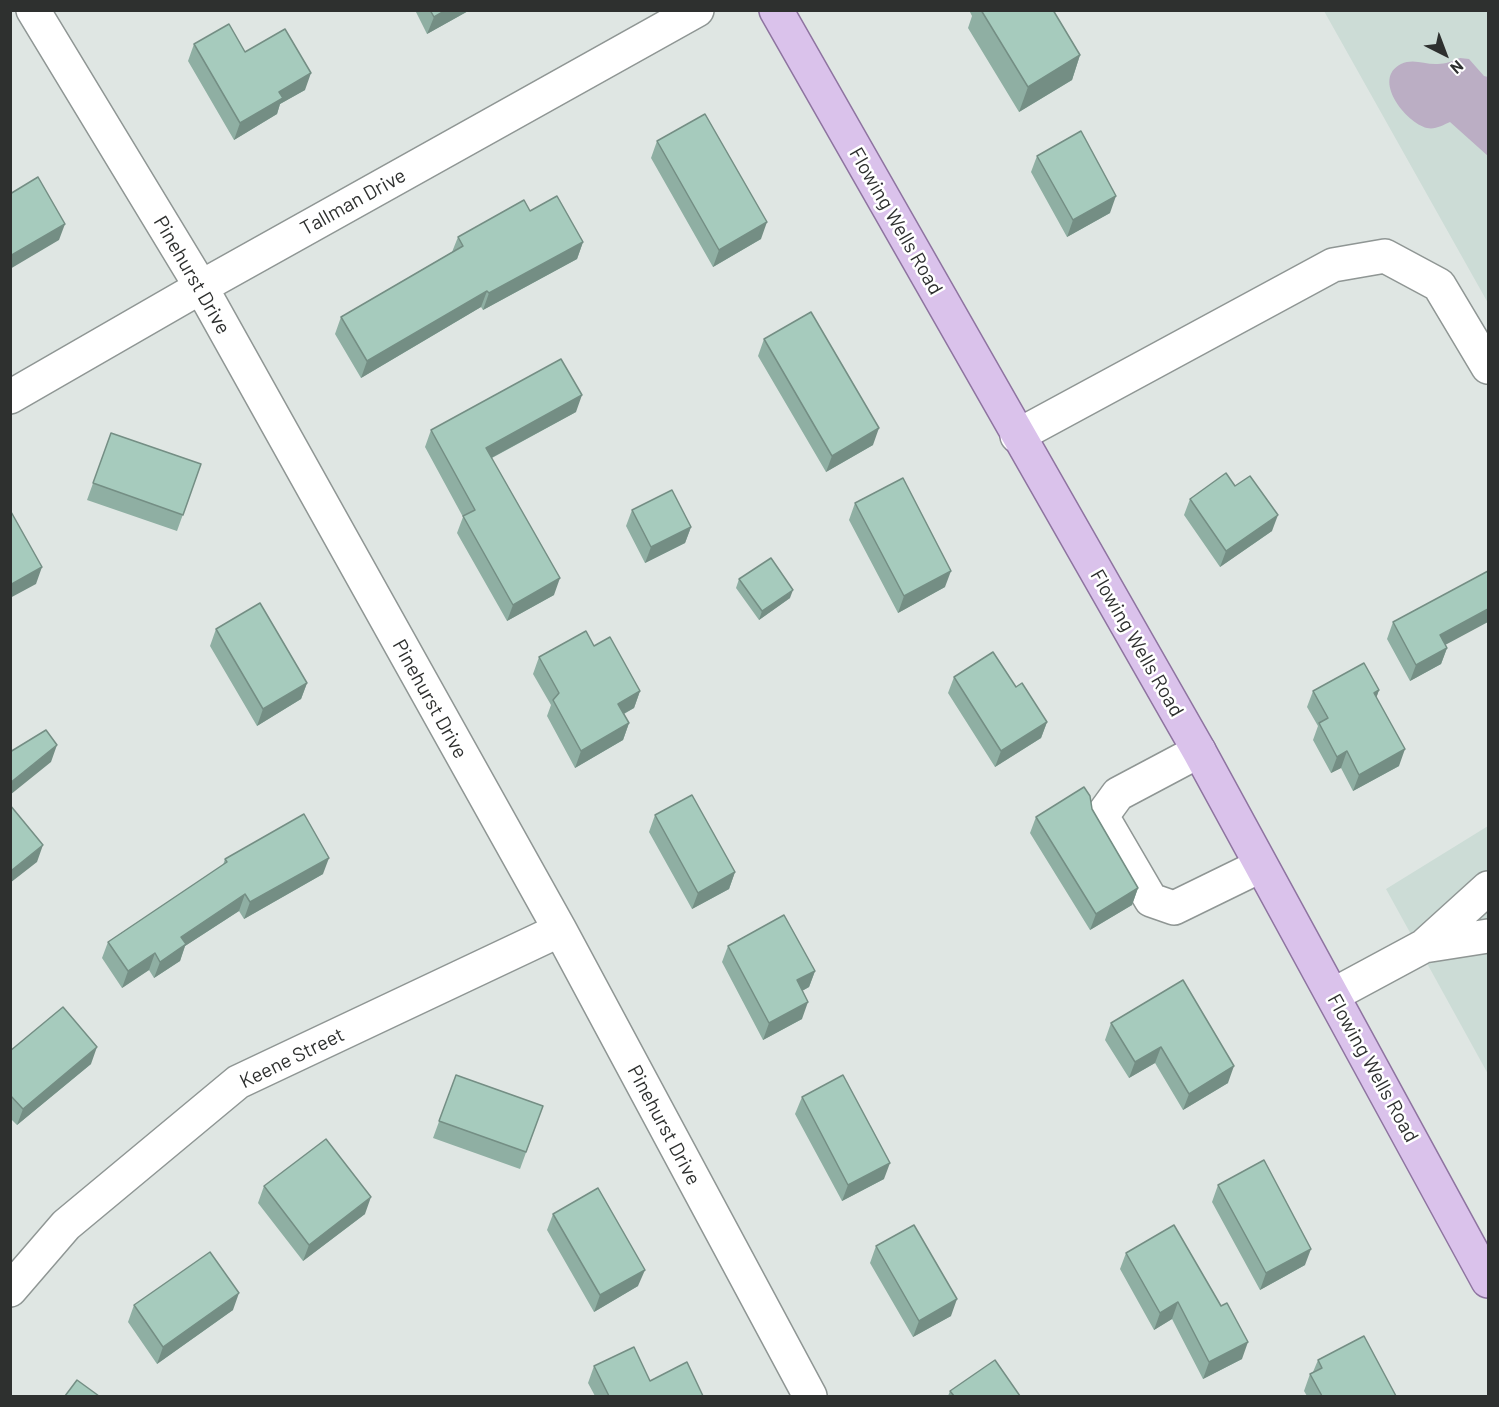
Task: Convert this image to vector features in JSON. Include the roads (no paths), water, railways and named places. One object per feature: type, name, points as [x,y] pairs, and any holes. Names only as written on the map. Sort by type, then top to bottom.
[{"type":"main road","name":"Flowing Wells Road","points":[[776,10],[1199,752],[1488,1281]]},
{"type":"street","name":"Pinehurst Drive","points":[[33,10],[201,287],[560,930],[810,1396]]},
{"type":"street","name":"Tallman Drive","points":[[10,397],[201,287],[697,10]]},
{"type":"street","points":[[1017,436],[1333,265],[1384,256],[1439,285],[1488,367]]},
{"type":"street","points":[[1199,752],[1118,794],[1102,816],[1151,900],[1174,908],[1260,866]]},
{"type":"street","points":[[1333,995],[1424,946],[1488,888]]},
{"type":"street","name":"Keene Street","points":[[10,1290],[66,1225],[238,1082],[560,930]]},
{"type":"street","points":[[1424,946],[1488,936]]}]
